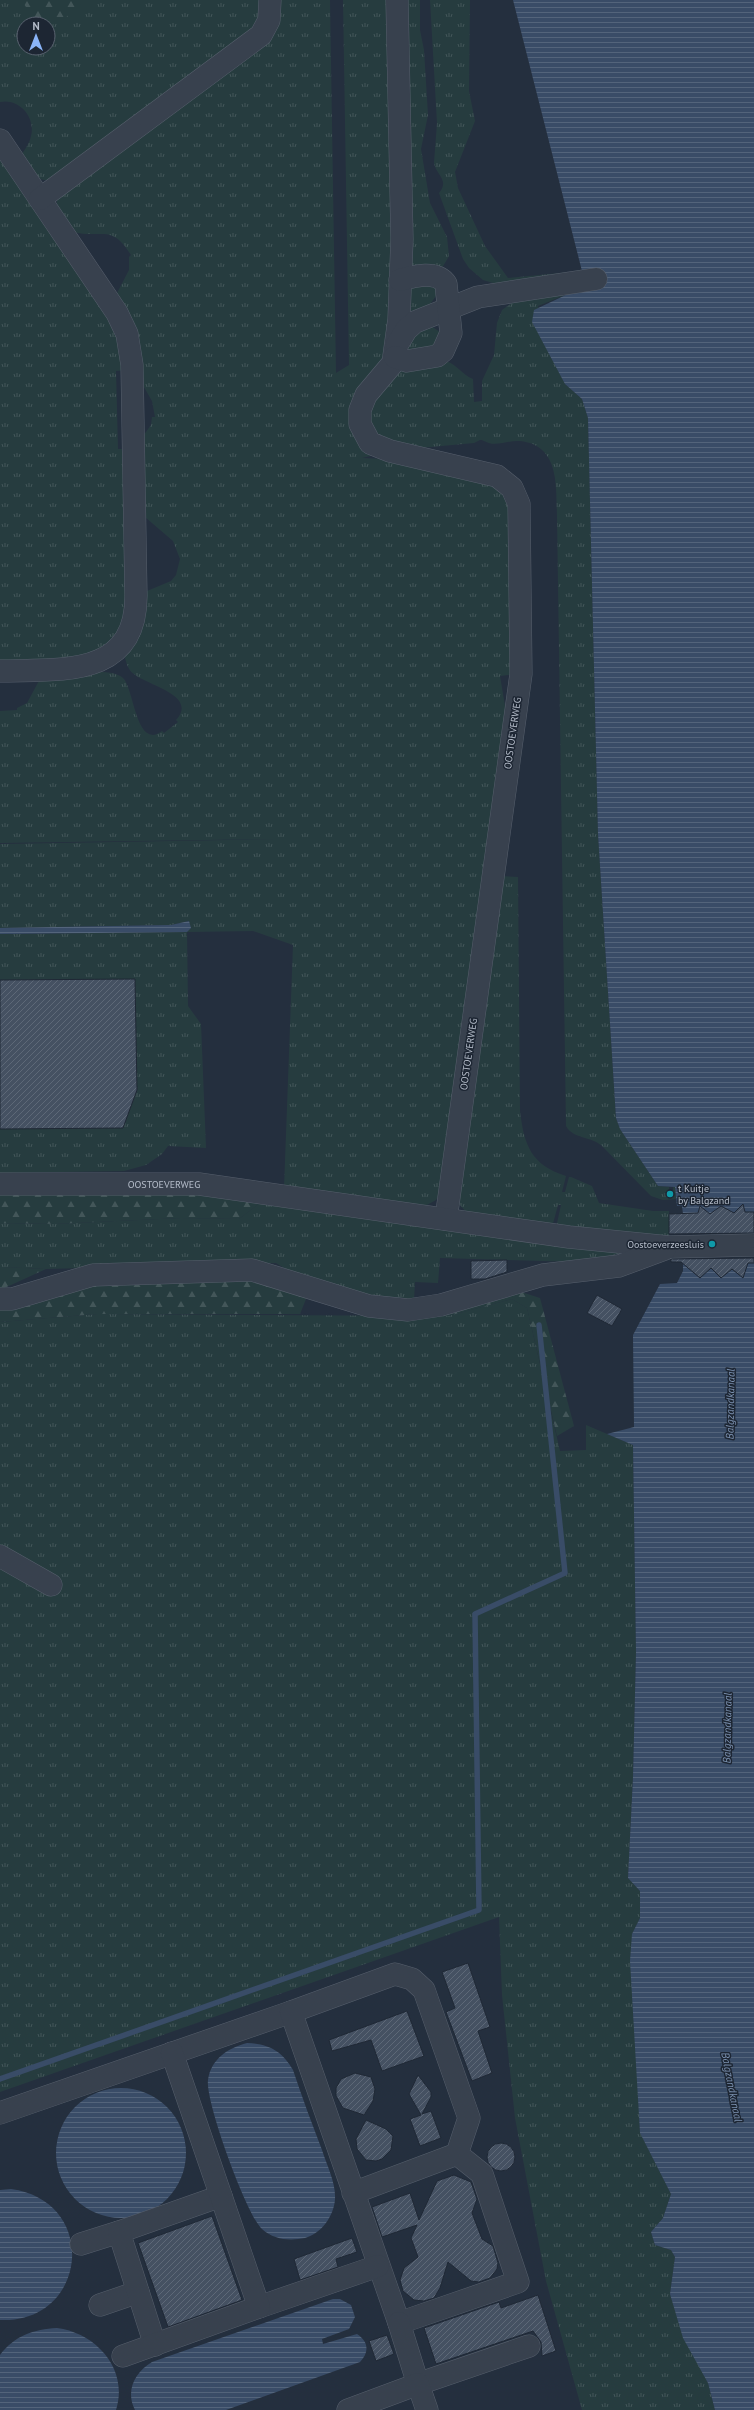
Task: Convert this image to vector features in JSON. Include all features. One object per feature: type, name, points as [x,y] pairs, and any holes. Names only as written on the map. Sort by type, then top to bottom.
[{"type":"street","points":[[40,199],[261,35],[269,20],[270,0]]},
{"type":"street","points":[[397,0],[402,239],[395,355],[407,361],[437,356],[443,351],[451,333],[450,307],[446,284],[439,276],[421,276],[400,280]]},
{"type":"street","points":[[0,140],[117,313],[127,334],[131,349],[136,607],[134,620],[123,641],[108,656],[96,663],[73,669],[0,670]]},
{"type":"street","name":"OOSTOEVERWEG","points":[[446,1219],[521,674],[519,504],[512,488],[497,476],[390,451],[370,443],[360,424],[360,410],[366,395],[395,355],[406,330],[415,322],[478,297],[596,279]]},
{"type":"street","name":"OOSTOEVERWEG","points":[[0,1184],[199,1184],[569,1237],[670,1247]]},
{"type":"street","points":[[0,1300],[12,1299],[93,1275],[252,1270],[369,1306],[408,1310],[441,1305],[543,1275],[619,1266],[670,1247],[754,1245]]},
{"type":"street","points":[[0,1556],[51,1585]]},
{"type":"street","points":[[0,2113],[291,2012],[395,1974],[412,1979],[424,1990],[469,2118],[457,2154]]},
{"type":"street","points":[[291,2012],[399,2323],[427,2410]]},
{"type":"street","points":[[172,2053],[259,2307]]},
{"type":"street","points":[[353,2193],[457,2154]]},
{"type":"street","points":[[399,2323],[518,2282],[482,2174],[457,2154]]},
{"type":"street","points":[[81,2244],[221,2196]]},
{"type":"street","points":[[119,2232],[155,2345]]},
{"type":"street","points":[[123,2356],[378,2266]]},
{"type":"street","points":[[100,2305],[138,2292]]},
{"type":"street","points":[[348,2410],[529,2346]]},
{"type":"green space","points":[[0,0],[266,0],[260,23],[50,181],[39,179],[21,156],[31,136],[31,122],[24,110],[14,103],[0,102]]},
{"type":"green space","points":[[21,0],[90,0],[56,23],[56,16],[32,16]]},
{"type":"green space","points":[[275,0],[330,0],[336,373],[349,365],[343,0],[393,0],[396,224],[386,357],[361,395],[379,454],[362,458],[386,459],[488,480],[510,500],[515,674],[500,676],[507,718],[442,1189],[436,1200],[425,1206],[284,1189],[293,945],[253,931],[187,932],[189,921],[171,925],[0,928],[0,844],[277,839],[0,843],[0,711],[17,710],[17,708],[27,703],[40,679],[96,672],[116,674],[123,678],[127,684],[141,726],[146,733],[153,735],[162,731],[164,733],[178,722],[176,720],[181,711],[181,704],[176,697],[134,674],[129,669],[125,658],[147,591],[171,581],[176,575],[180,559],[173,541],[145,517],[138,443],[151,425],[152,417],[155,417],[152,401],[137,375],[116,295],[129,270],[129,257],[131,255],[118,239],[112,236],[106,234],[83,234],[73,232],[56,209],[57,200],[228,65]]},
{"type":"green space","points":[[403,0],[420,0],[420,30],[424,50],[428,115],[421,149],[430,203],[447,237],[449,256],[442,268],[411,274]]},
{"type":"green space","points":[[430,0],[470,0],[469,91],[475,121],[455,172],[458,188],[485,246],[508,278],[582,271],[500,285],[483,280],[469,268],[463,259],[439,193],[443,185],[443,181],[434,163],[437,123]]},
{"type":"green space","points":[[0,148],[107,305],[128,370],[116,371],[118,449],[129,449],[131,592],[122,629],[96,656],[0,667]]},
{"type":"green space","points":[[409,282],[441,289],[428,307],[411,311],[408,310]]},
{"type":"green space","points":[[570,293],[538,306],[565,384],[582,399],[588,418],[598,834],[616,1118],[620,1129],[658,1186],[669,1187],[669,1193],[673,1193],[673,1187],[676,1187],[676,1199],[663,1200],[651,1196],[602,1146],[593,1140],[573,1133],[566,1126],[557,516],[555,480],[549,458],[542,450],[532,444],[519,441],[493,444],[480,440],[474,443],[409,449],[392,446],[367,427],[373,396],[395,370],[446,361],[473,379],[474,402],[482,401],[482,381],[494,355],[497,323],[502,310],[516,300]]},
{"type":"green space","points":[[431,326],[440,332],[442,343],[404,356],[413,337],[420,331]]},
{"type":"green space","points":[[498,876],[518,877],[520,1111],[527,1144],[537,1160],[554,1171],[566,1176],[562,1192],[565,1192],[569,1177],[571,1177],[592,1186],[599,1203],[653,1211],[669,1211],[669,1240],[556,1228],[561,1205],[558,1205],[552,1227],[468,1214],[457,1202]]},
{"type":"green space","points":[[187,932],[188,1006],[201,1024],[206,1148],[168,1146],[162,1154],[146,1165],[124,1171],[0,1173],[0,934]]},
{"type":"green space","points":[[0,1191],[205,1194],[260,1203],[239,1219],[181,1218],[55,1224],[0,1223]]},
{"type":"green space","points":[[260,1203],[620,1253],[605,1258],[579,1262],[440,1258],[438,1283],[415,1282],[414,1300],[343,1290],[309,1279],[276,1263],[46,1269],[0,1267],[0,1223],[55,1224],[181,1218],[239,1219]]},
{"type":"green space","points":[[0,1267],[3,1267],[46,1269],[0,1290]]},
{"type":"green space","points":[[252,1278],[298,1291],[306,1299],[300,1314],[97,1314],[0,1322],[0,1306],[74,1287]]},
{"type":"green space","points":[[518,1291],[540,1298],[574,1426],[557,1436],[527,1308],[512,1299],[448,1316],[429,1315]]},
{"type":"green space","points":[[512,1299],[527,1308],[560,1451],[586,1450],[586,1425],[633,1445],[636,1652],[633,1777],[628,1878],[640,1891],[640,1918],[632,1934],[640,2132],[671,2194],[663,2218],[651,2232],[655,2245],[671,2250],[675,2257],[670,2294],[708,2383],[715,2410],[582,2410],[546,2281],[515,2118],[502,1995],[499,1917],[0,2092],[0,1322],[97,1314],[448,1316]]},
{"type":"water","points":[[513,0],[754,0],[754,1212],[744,1212],[742,1205],[741,1212],[723,1213],[721,1206],[720,1213],[702,1213],[701,1206],[699,1213],[683,1214],[682,1206],[677,1206],[675,1187],[658,1186],[620,1129],[616,1118],[598,834],[588,418],[582,399],[565,384],[532,322],[534,310],[570,293],[582,271]]},
{"type":"water","points":[[189,921],[191,928],[187,932],[0,934],[0,928],[171,925]]},
{"type":"water","name":"Balgzandkanaal","points":[[717,1263],[718,1274],[721,1278],[724,1263],[742,1277],[745,1271],[745,1263],[754,1263],[754,2410],[715,2410],[708,2383],[683,2338],[670,2294],[675,2257],[671,2250],[655,2245],[651,2232],[663,2218],[671,2194],[640,2133],[630,1961],[632,1934],[640,1918],[640,1891],[628,1878],[633,1777],[636,1652],[633,1445],[607,1434],[634,1427],[633,1335],[660,1284],[677,1283],[683,1271],[683,1264],[697,1264],[697,1275],[700,1278],[704,1272]]},
{"type":"water","points":[[247,2043],[268,2047],[279,2053],[289,2063],[293,2070],[333,2181],[335,2199],[332,2212],[326,2223],[316,2233],[305,2238],[282,2239],[267,2233],[255,2220],[228,2158],[213,2110],[208,2080],[213,2066],[227,2051]]},
{"type":"water","points":[[127,2088],[140,2090],[152,2095],[172,2112],[179,2122],[184,2134],[186,2153],[184,2172],[179,2184],[162,2204],[152,2211],[140,2216],[115,2218],[102,2216],[90,2211],[70,2194],[63,2184],[58,2172],[56,2147],[58,2134],[63,2122],[80,2102],[90,2095],[102,2090]]},
{"type":"water","points":[[11,2189],[40,2198],[59,2215],[70,2237],[72,2260],[66,2283],[51,2303],[29,2316],[0,2320],[0,2190]]},
{"type":"water","points":[[333,2299],[340,2299],[351,2305],[355,2317],[349,2329],[322,2339],[323,2344],[357,2334],[364,2340],[366,2347],[365,2354],[360,2362],[226,2410],[135,2410],[131,2396],[133,2383],[141,2371],[152,2362]]},
{"type":"water","points":[[57,2328],[71,2331],[84,2337],[96,2345],[106,2356],[113,2367],[118,2381],[119,2395],[116,2410],[0,2410],[0,2355],[18,2338],[40,2330]]},
{"type":"building","points":[[135,979],[137,1090],[123,1128],[0,1129],[0,980]]},
{"type":"building","points":[[743,1204],[745,1212],[754,1212],[754,1233],[669,1234],[669,1214],[698,1213],[700,1206],[710,1214],[721,1206],[734,1213]]},
{"type":"building","points":[[754,1258],[754,1263],[748,1263],[743,1278],[732,1269],[721,1278],[711,1268],[700,1278],[681,1262],[671,1262],[671,1259]]},
{"type":"building","points":[[507,1260],[507,1272],[485,1279],[471,1279],[471,1261]]},
{"type":"building","points":[[597,1295],[622,1309],[612,1326],[587,1313]]},
{"type":"building","points":[[468,1963],[490,2027],[478,2031],[492,2073],[472,2081],[446,2012],[455,2008],[442,1972]]},
{"type":"building","points":[[407,2011],[424,2056],[382,2071],[371,2040],[332,2051],[329,2040]]},
{"type":"building","points":[[355,2073],[371,2077],[375,2089],[373,2101],[364,2115],[343,2108],[336,2096],[336,2088],[341,2079]]},
{"type":"building","points":[[418,2075],[431,2092],[431,2097],[422,2114],[431,2111],[441,2138],[420,2146],[410,2119],[421,2115],[409,2094]]},
{"type":"building","points":[[366,2120],[386,2129],[393,2136],[391,2150],[382,2159],[376,2161],[366,2160],[357,2149],[356,2139]]},
{"type":"building","points":[[501,2143],[511,2147],[515,2157],[511,2167],[501,2171],[491,2167],[487,2157],[491,2147]]},
{"type":"building","points":[[454,2175],[471,2182],[477,2199],[472,2213],[482,2239],[493,2246],[498,2263],[497,2269],[490,2278],[479,2282],[471,2281],[448,2262],[440,2288],[434,2298],[424,2301],[414,2300],[403,2291],[400,2280],[404,2268],[418,2257],[411,2238],[417,2225],[382,2237],[372,2207],[410,2193],[419,2220],[437,2181]]},
{"type":"building","points":[[212,2216],[242,2300],[168,2327],[138,2243]]},
{"type":"building","points":[[352,2238],[357,2252],[336,2259],[338,2267],[300,2280],[294,2259]]},
{"type":"building","points":[[538,2295],[556,2351],[542,2356],[541,2342],[533,2331],[436,2364],[424,2328],[499,2302],[501,2308]]},
{"type":"building","points":[[387,2335],[394,2354],[376,2361],[369,2341]]},
{"type":"waterway","points":[[0,2079],[479,1910],[475,1614],[565,1573],[539,1325]]},
{"type":"place","name":"t Kuitje by Balgzand","points":[[670,1194]]},
{"type":"place","name":"Oostoeverzeesluis","points":[[712,1244]]}]
